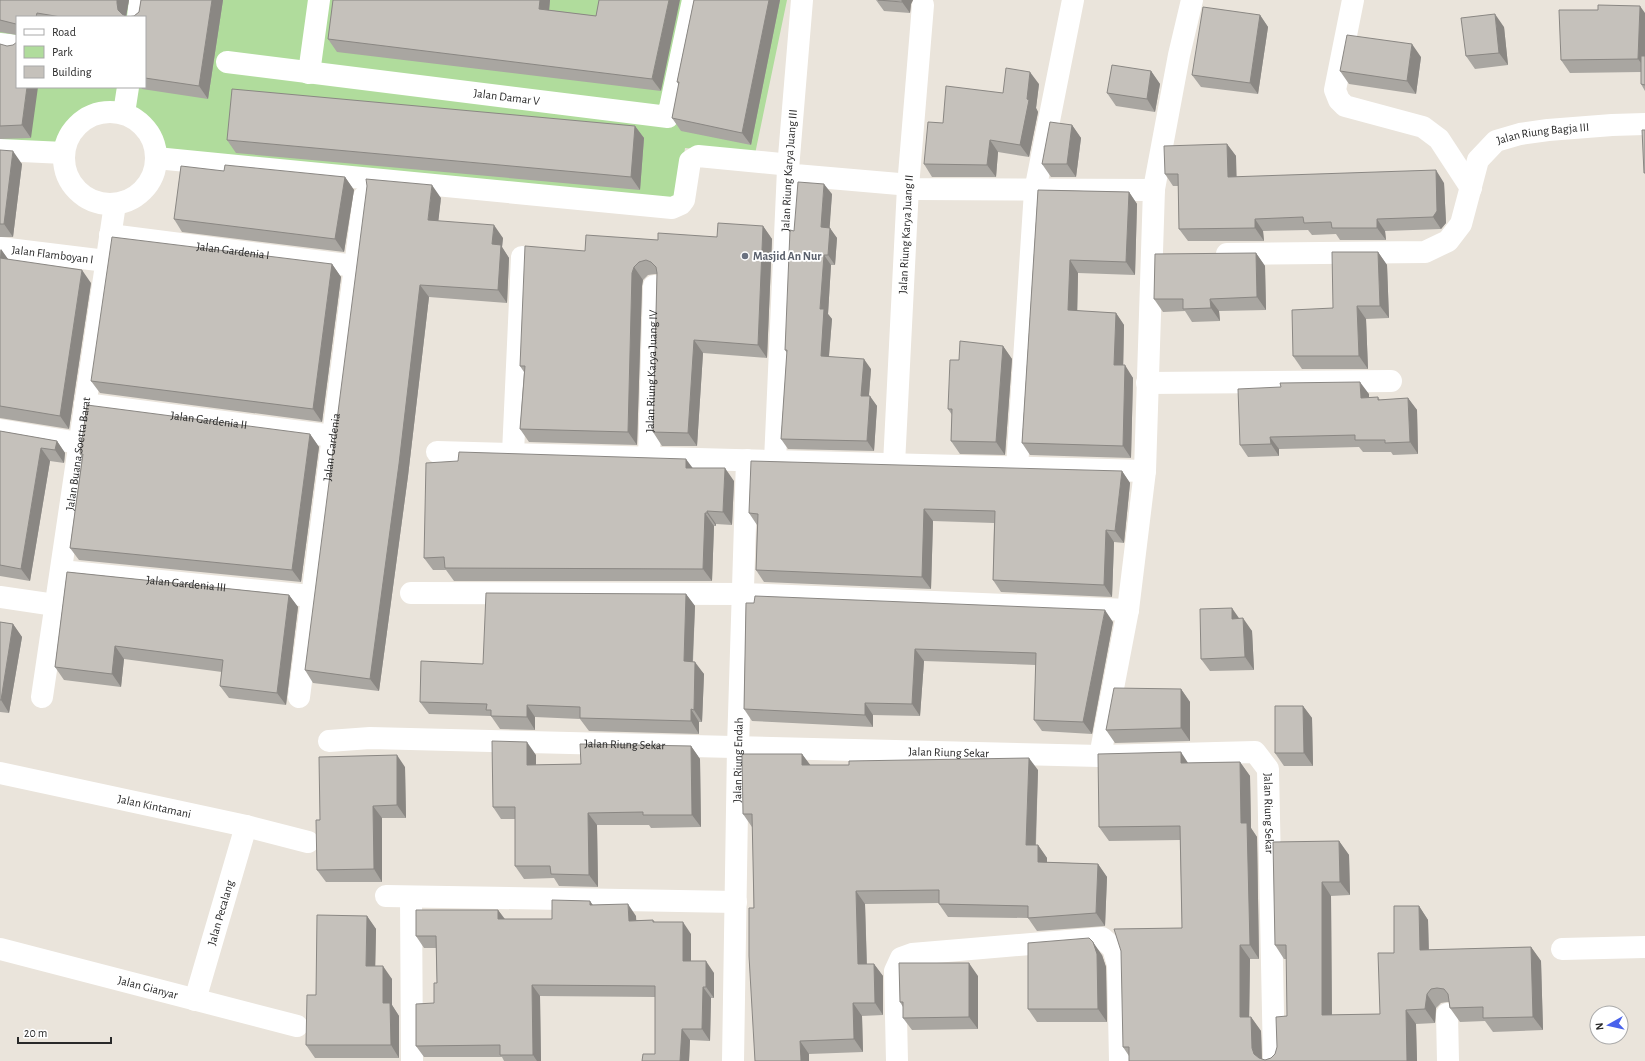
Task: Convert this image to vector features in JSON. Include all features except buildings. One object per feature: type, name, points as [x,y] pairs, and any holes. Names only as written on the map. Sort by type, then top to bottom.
[{"type":"street","points":[[138,16],[140,0]]},
{"type":"street","points":[[309,73],[319,0]]},
{"type":"street","name":"Jalan Damar V","points":[[227,62],[668,117],[693,0]]},
{"type":"street","name":"Jalan Riung Karya Juang III","points":[[775,461],[788,169],[802,0]]},
{"type":"street","points":[[1017,468],[1035,191],[1073,0]]},
{"type":"street","points":[[1100,756],[1128,610],[1145,471],[1154,190],[1179,55],[1192,0]]},
{"type":"street","points":[[1353,0],[1335,90],[1339,100],[1345,106],[1422,126],[1439,139],[1471,188]]},
{"type":"street","name":"Jalan Riung Karya Juang II","points":[[894,464],[908,188],[923,5]]},
{"type":"street","points":[[0,44],[16,46]]},
{"type":"street","points":[[126,102],[138,120],[149,132],[155,147],[156,158],[152,178],[143,191],[114,208],[95,201],[77,190],[69,179],[64,166],[64,153],[74,127],[97,113],[110,111],[126,102]]},
{"type":"street","name":"Jalan Riung Bagja III","points":[[1206,254],[1425,252],[1448,241],[1461,224],[1478,160],[1496,141],[1520,134],[1548,130],[1645,124]]},
{"type":"street","points":[[0,150],[64,153]]},
{"type":"street","points":[[156,158],[672,208],[684,200],[690,161],[698,156],[781,164],[795,175],[899,184],[908,188],[916,189],[1035,191],[1154,190]]},
{"type":"street","name":"Jalan Gardenia","points":[[299,697],[364,196]]},
{"type":"street","name":"Jalan Buana Soetta Barat","points":[[42,697],[114,208]]},
{"type":"street","name":"Jalan Gardenia I","points":[[110,235],[355,266]]},
{"type":"street","name":"Jalan Flamboyan I","points":[[0,248],[106,261]]},
{"type":"street","points":[[1152,254],[1175,254]]},
{"type":"street","points":[[513,453],[522,257]]},
{"type":"street","name":"Jalan Riung Karya Juang IV","points":[[649,457],[654,286]]},
{"type":"street","points":[[1147,383],[1391,381]]},
{"type":"street","name":"Jalan Gardenia II","points":[[85,404],[333,436]]},
{"type":"street","points":[[0,430],[79,443]]},
{"type":"street","points":[[437,452],[1145,471]]},
{"type":"street","name":"Jalan Riung Endah","points":[[733,1061],[738,747],[746,460]]},
{"type":"street","name":"Jalan Gardenia III","points":[[61,571],[311,596]]},
{"type":"street","points":[[411,593],[743,594],[1128,610]]},
{"type":"street","points":[[0,597],[55,605]]},
{"type":"street","name":"Jalan Riung Sekar","points":[[329,741],[370,738],[1100,756],[1255,752],[1268,769],[1274,1061]]},
{"type":"street","name":"Jalan Kintamani","points":[[0,773],[246,826],[308,842]]},
{"type":"street","name":"Jalan Pecalang","points":[[195,1000],[246,826]]},
{"type":"street","points":[[386,896],[736,902]]},
{"type":"street","points":[[411,897],[412,1061]]},
{"type":"street","points":[[896,1061],[894,971],[901,958],[912,954],[1102,938],[1113,948],[1118,965],[1120,1061]]},
{"type":"street","points":[[1562,949],[1645,947]]},
{"type":"street","name":"Jalan Gianyar","points":[[0,950],[297,1026]]},
{"type":"street","points":[[1447,1014],[1448,1061]]},
{"type":"green space","points":[[0,0],[787,0],[755,154],[685,148],[679,192],[669,199],[162,151],[157,132],[147,118],[132,109],[115,105],[97,107],[81,113],[68,126],[59,144],[0,142]]},
{"type":"place","name":"Masjid An Nur","points":[[745,256]]}]
